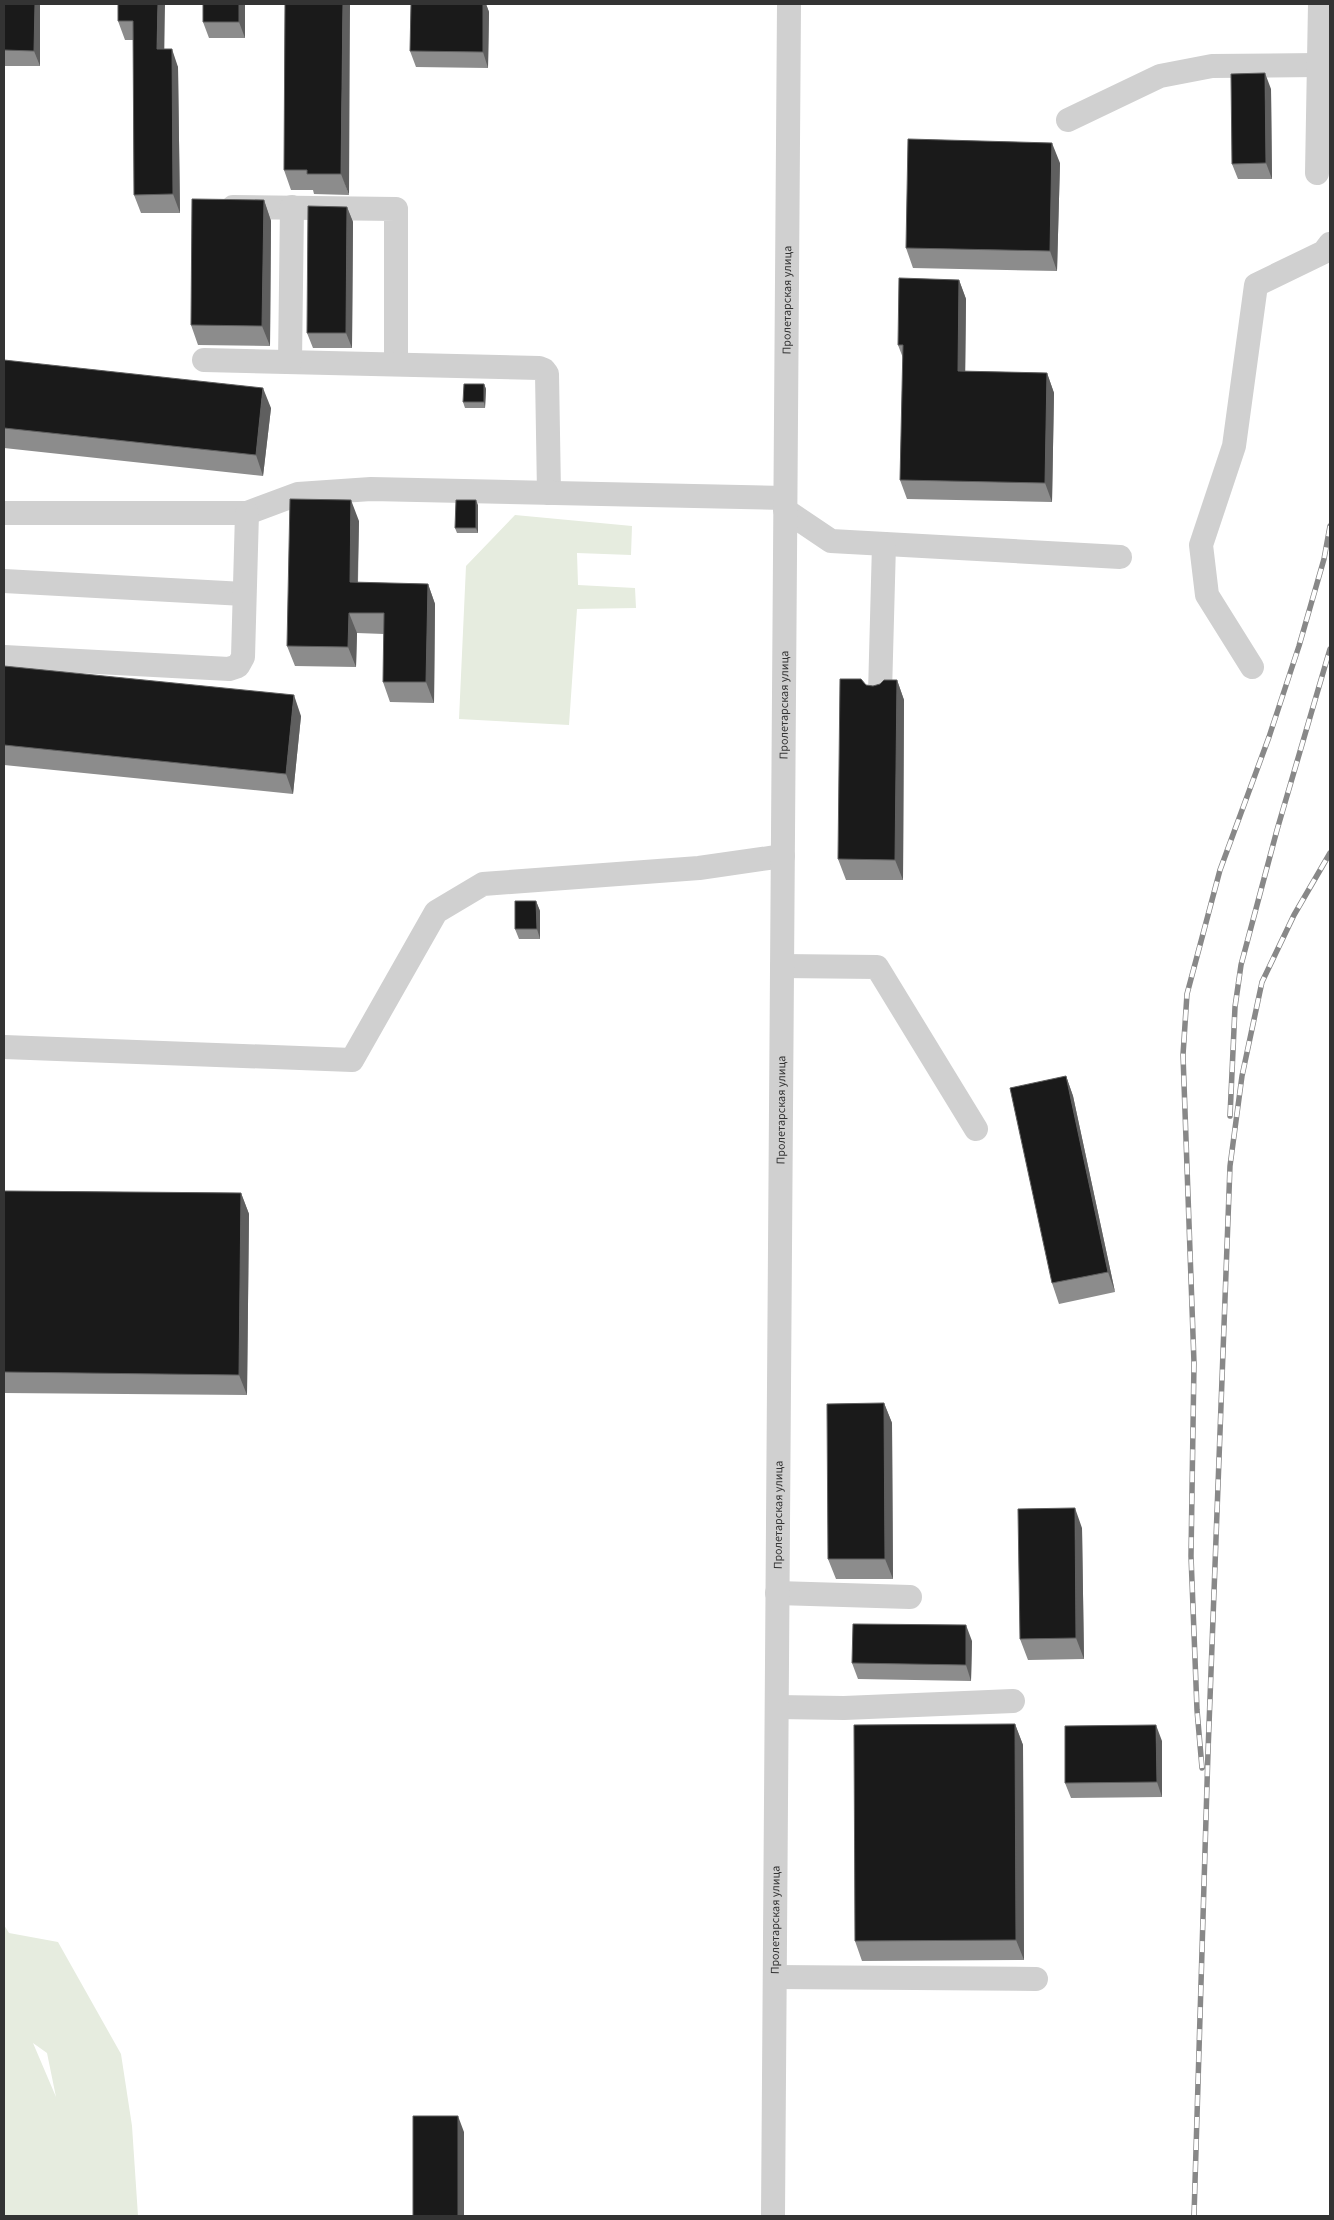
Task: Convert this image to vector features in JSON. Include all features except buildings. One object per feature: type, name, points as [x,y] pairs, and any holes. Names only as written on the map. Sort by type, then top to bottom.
[{"type":"street","name":"Пролетарская улица","points":[[774,2216],[789,4]]},
{"type":"street","points":[[1317,173],[1320,4]]},
{"type":"street","points":[[1068,120],[1160,76],[1212,66],[1319,66]]},
{"type":"street","points":[[213,206],[396,210],[396,364]]},
{"type":"street","points":[[290,362],[292,207]]},
{"type":"street","points":[[1252,667],[1207,595],[1201,545],[1234,446],[1256,285],[1324,252],[1330,244]]},
{"type":"street","points":[[204,360],[539,368],[544,370],[546,374],[549,493]]},
{"type":"street","points":[[4,513],[247,513],[298,494],[371,489],[549,493],[786,504],[831,541],[1120,557]]},
{"type":"street","points":[[4,657],[229,669],[238,666],[242,657],[247,513]]},
{"type":"street","points":[[880,693],[884,544]]},
{"type":"street","points":[[4,581],[244,594]]},
{"type":"street","points":[[4,1048],[352,1060],[436,912],[482,884],[700,868],[783,856]]},
{"type":"street","points":[[782,966],[877,967],[976,1129]]},
{"type":"street","points":[[777,1593],[910,1597]]},
{"type":"street","points":[[776,1707],[844,1708],[1013,1701]]},
{"type":"street","points":[[775,1977],[1036,1979]]},
{"type":"shaded area","points":[[515,515],[632,526],[631,555],[577,553],[578,585],[635,588],[636,608],[577,609],[569,725],[459,719],[466,566]]},
{"type":"shaded area","points":[[4,1925],[9,1933],[58,1942],[121,2054],[132,2126],[138,2216],[4,2216]],"holes":[[[33,2043],[47,2053],[56,2097]]]},
{"type":"railway","points":[[1202,1768],[1197,1710],[1191,1556],[1194,1363],[1183,1055],[1187,994],[1220,870],[1269,737],[1299,646],[1324,559],[1330,526]]},
{"type":"railway","points":[[1230,1116],[1235,1007],[1241,965],[1277,830],[1330,649]]},
{"type":"railway","points":[[1194,2216],[1208,1752],[1230,1166],[1242,1076],[1262,982],[1294,915],[1330,853]]}]
